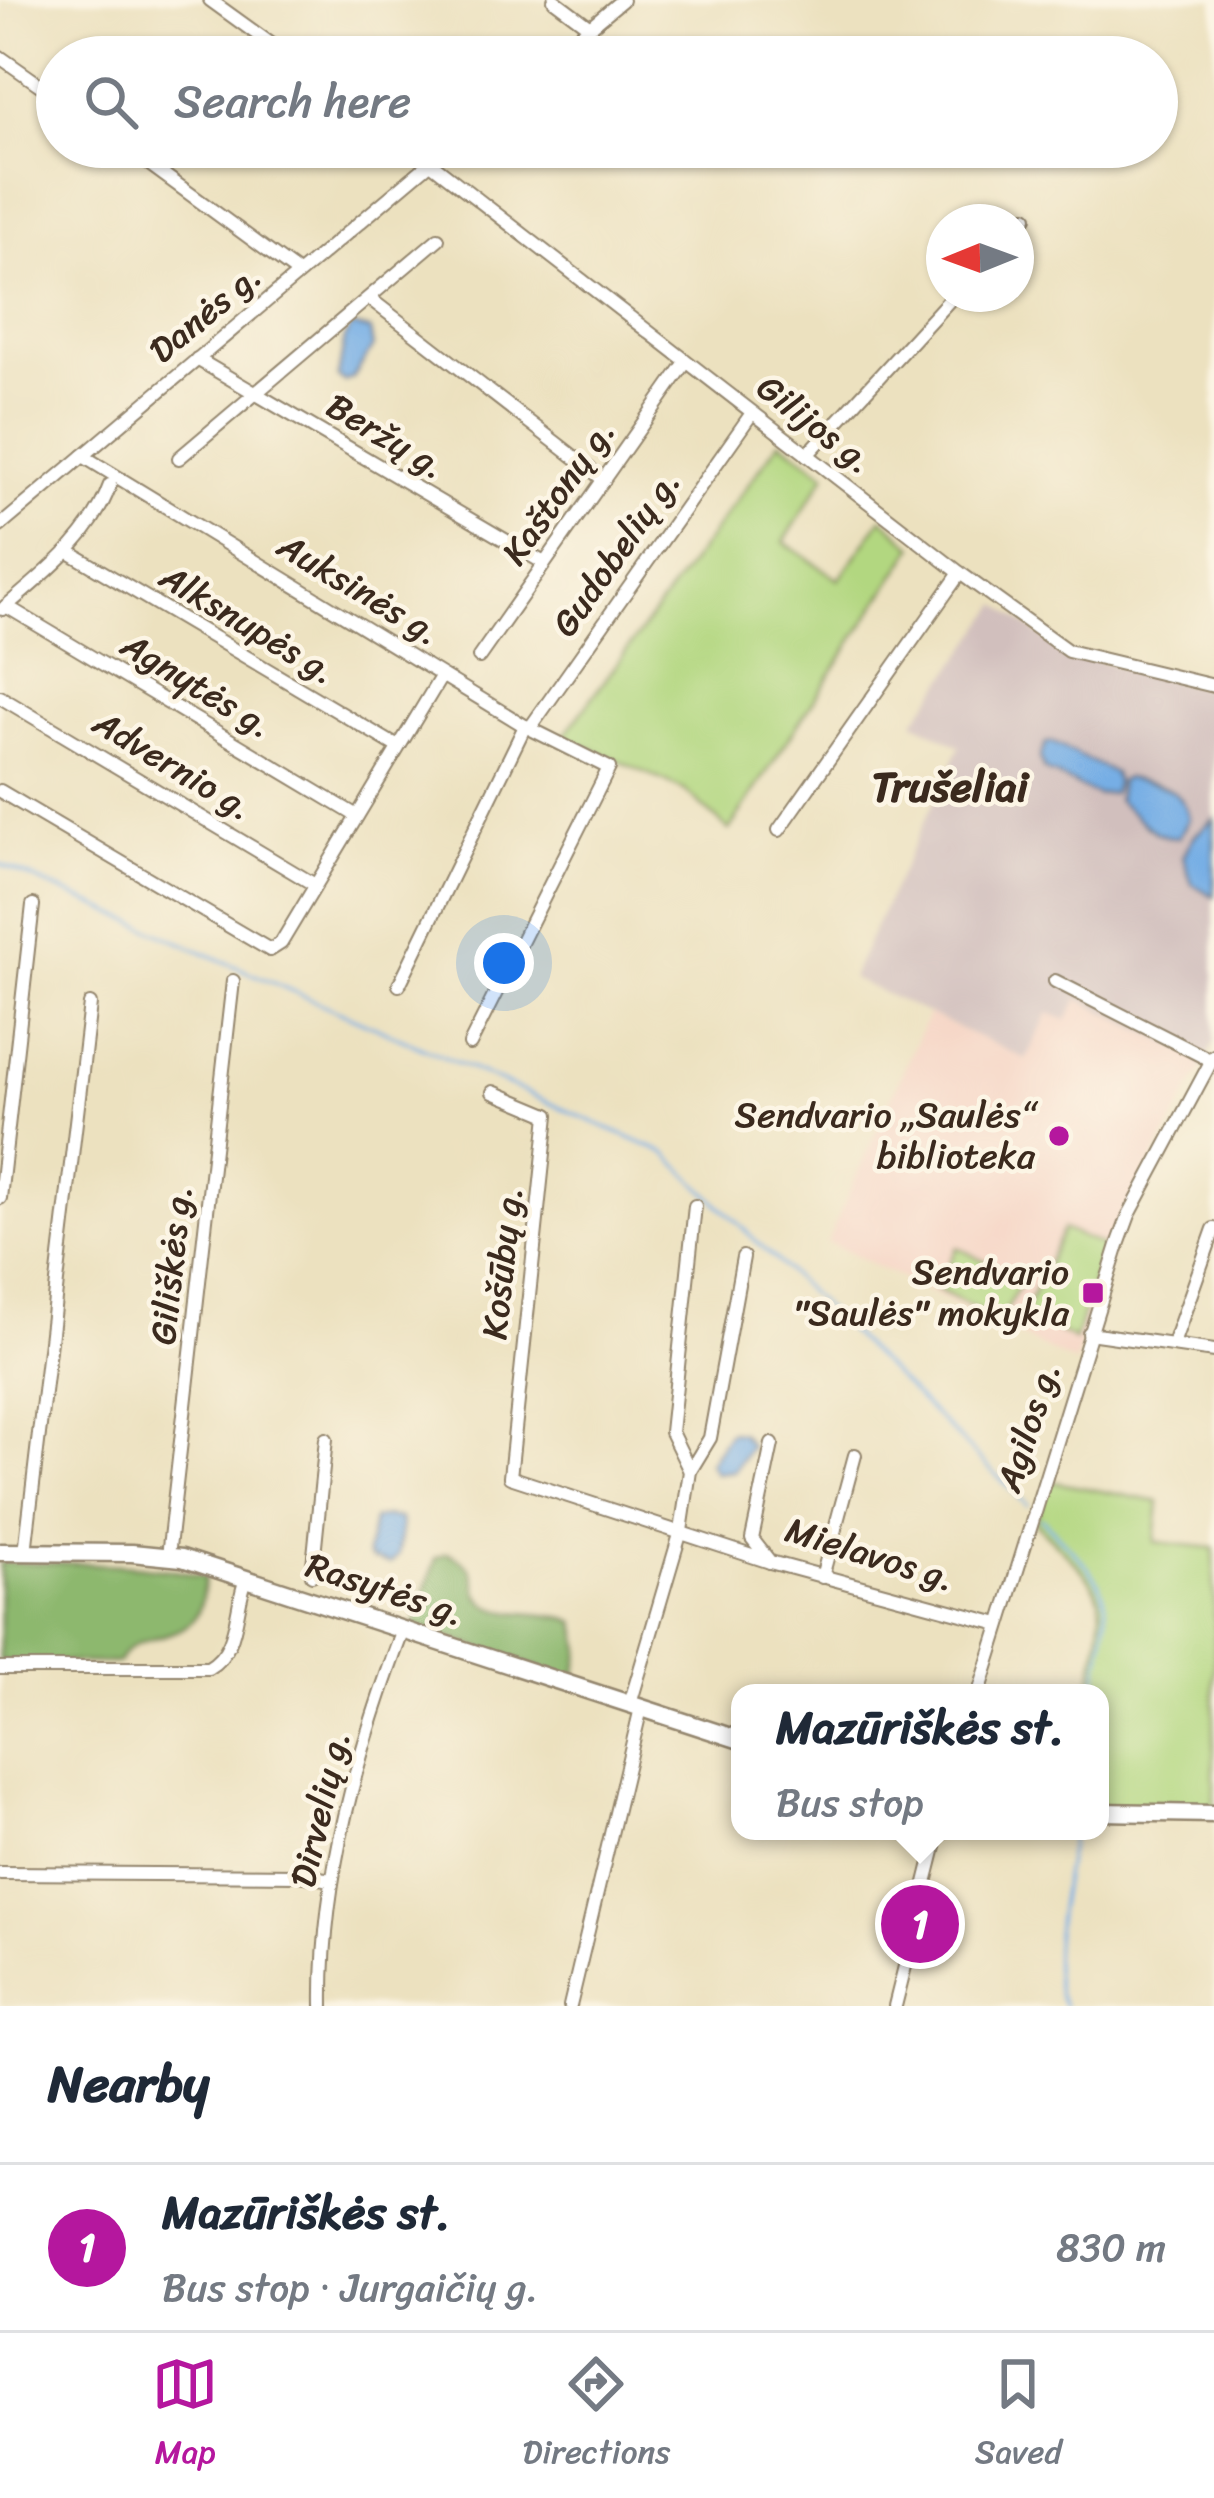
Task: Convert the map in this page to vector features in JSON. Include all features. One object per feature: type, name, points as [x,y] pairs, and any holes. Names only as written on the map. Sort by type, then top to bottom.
[{"type":"main road","name":"Rasytės g.","points":[[0,1552],[168,1556],[731,1736]]},
{"type":"main road","points":[[1109,1812],[1214,1814]]},
{"type":"street","points":[[210,0],[260,36]]},
{"type":"street","points":[[554,0],[590,27]]},
{"type":"street","points":[[579,36],[622,0]]},
{"type":"street","points":[[0,57],[36,83]]},
{"type":"street","points":[[154,168],[298,274]]},
{"type":"street","name":"Danės g.","points":[[0,526],[424,168]]},
{"type":"street","name":"Gilijos g.","points":[[436,168],[960,573],[1068,651],[1214,686]]},
{"type":"street","points":[[179,458],[438,238]]},
{"type":"street","points":[[369,298],[604,480]]},
{"type":"street","points":[[807,455],[938,312]]},
{"type":"street","name":"Beržų g.","points":[[197,359],[544,563]]},
{"type":"street","name":"Kaštonų g.","points":[[479,657],[686,362]]},
{"type":"street","name":"Gudobelių g.","points":[[399,985],[527,727],[752,413]]},
{"type":"street","points":[[79,459],[110,484],[472,699]]},
{"type":"street","name":"Auksinės g.","points":[[79,459],[527,727],[609,768],[470,1044]]},
{"type":"street","points":[[3,609],[69,552],[110,484]]},
{"type":"street","name":"Alksnupės g.","points":[[69,552],[398,747]]},
{"type":"street","points":[[778,830],[960,573]]},
{"type":"street","name":"Agnytės g.","points":[[3,609],[356,816]]},
{"type":"street","points":[[0,791],[270,950],[281,944],[439,680]]},
{"type":"street","name":"Advernio g.","points":[[0,697],[315,885]]},
{"type":"street","points":[[0,1198],[33,905]]},
{"type":"street","name":"Giliškės g.","points":[[168,1556],[233,981]]},
{"type":"street","points":[[1054,981],[1213,1058]]},
{"type":"street","points":[[25,1552],[90,1004]]},
{"type":"street","name":"Agilos g.","points":[[982,1684],[1129,1216],[1213,1058]]},
{"type":"street","name":"Košūbų g.","points":[[493,1092],[548,1115],[511,1477],[681,1532]]},
{"type":"street","points":[[689,1471],[671,1432],[695,1206]]},
{"type":"street","points":[[1172,1344],[1214,1229]]},
{"type":"street","points":[[570,2006],[635,1706],[681,1532],[689,1471],[710,1438],[743,1257]]},
{"type":"street","points":[[1089,1333],[1214,1351]]},
{"type":"street","points":[[312,1575],[326,1438]]},
{"type":"street","name":"Mielavos g.","points":[[772,1444],[752,1539],[770,1562],[999,1624]]},
{"type":"street","points":[[822,1577],[855,1455]]},
{"type":"street","points":[[681,1532],[770,1562]]},
{"type":"street","points":[[0,1668],[208,1668],[230,1648],[246,1579]]},
{"type":"street","name":"Dirvelių g.","points":[[323,2006],[322,1964],[332,1880],[374,1707],[403,1630]]},
{"type":"street","points":[[895,2006],[937,1840]]},
{"type":"street","points":[[0,1873],[299,1875],[332,1880]]},
{"type":"shaded area","points":[[999,604],[1060,651],[1214,691],[1214,1042],[1202,1068],[1193,1056],[1078,999],[1067,1020],[1048,1013],[1026,1059],[851,978],[960,746],[914,722]]},
{"type":"shaded area","points":[[1078,999],[1193,1056],[1202,1068],[1128,1206],[1075,1363],[827,1242],[928,1014],[1026,1059],[1048,1012]]},
{"type":"green space","points":[[780,441],[826,474],[784,542],[839,580],[882,518],[914,547],[729,830],[684,790],[564,736]]},
{"type":"green space","points":[[1063,1229],[1103,1246],[1075,1340],[1024,1313]]},
{"type":"green space","points":[[957,1247],[1022,1279],[1001,1321],[936,1289]]},
{"type":"green space","points":[[1049,1481],[1159,1502],[1155,1542],[1214,1548],[1214,1809],[1109,1809],[1109,1684],[1091,1684],[1100,1632],[1098,1596],[1079,1567],[1035,1523]]},
{"type":"green space","points":[[447,1553],[467,1565],[487,1604],[576,1622],[581,1650],[575,1680],[414,1626],[436,1558]]},
{"type":"green space","points":[[0,1563],[128,1566],[205,1577],[199,1608],[187,1625],[133,1646],[118,1663],[0,1661]]},
{"type":"water","points":[[352,326],[370,330],[373,347],[353,378],[344,382],[338,377],[345,337]]},
{"type":"water","points":[[1046,743],[1114,773],[1113,793],[1097,795],[1044,770],[1040,757]]},
{"type":"water","points":[[1126,778],[1166,788],[1181,799],[1189,819],[1179,837],[1153,831],[1117,800],[1120,781]]},
{"type":"water","points":[[1214,819],[1214,896],[1192,884],[1183,856],[1195,835]]},
{"type":"water","points":[[729,1432],[741,1433],[750,1446],[734,1471],[715,1473],[709,1463]]},
{"type":"water","points":[[373,1519],[400,1519],[401,1524],[398,1556],[390,1564],[367,1554]]},
{"type":"waterway","points":[[0,864],[667,1154],[1027,1505]]},
{"type":"waterway","points":[[1041,1518],[1084,1563],[1104,1595],[1105,1631],[1096,1684]]},
{"type":"waterway","points":[[1064,2006],[1057,1990],[1055,1946],[1070,1840]]},
{"type":"place","name":"Sendvario „Saulės“ biblioteka","points":[[1059,1136]]},
{"type":"place","name":"Sendvario \"Saulės\" mokykla","points":[[1093,1293]]},
{"type":"place","name":"Mazūriškės st.","points":[[920,1924]]},
{"type":"district","name":"Trušeliai","points":[[950,787]]}]
